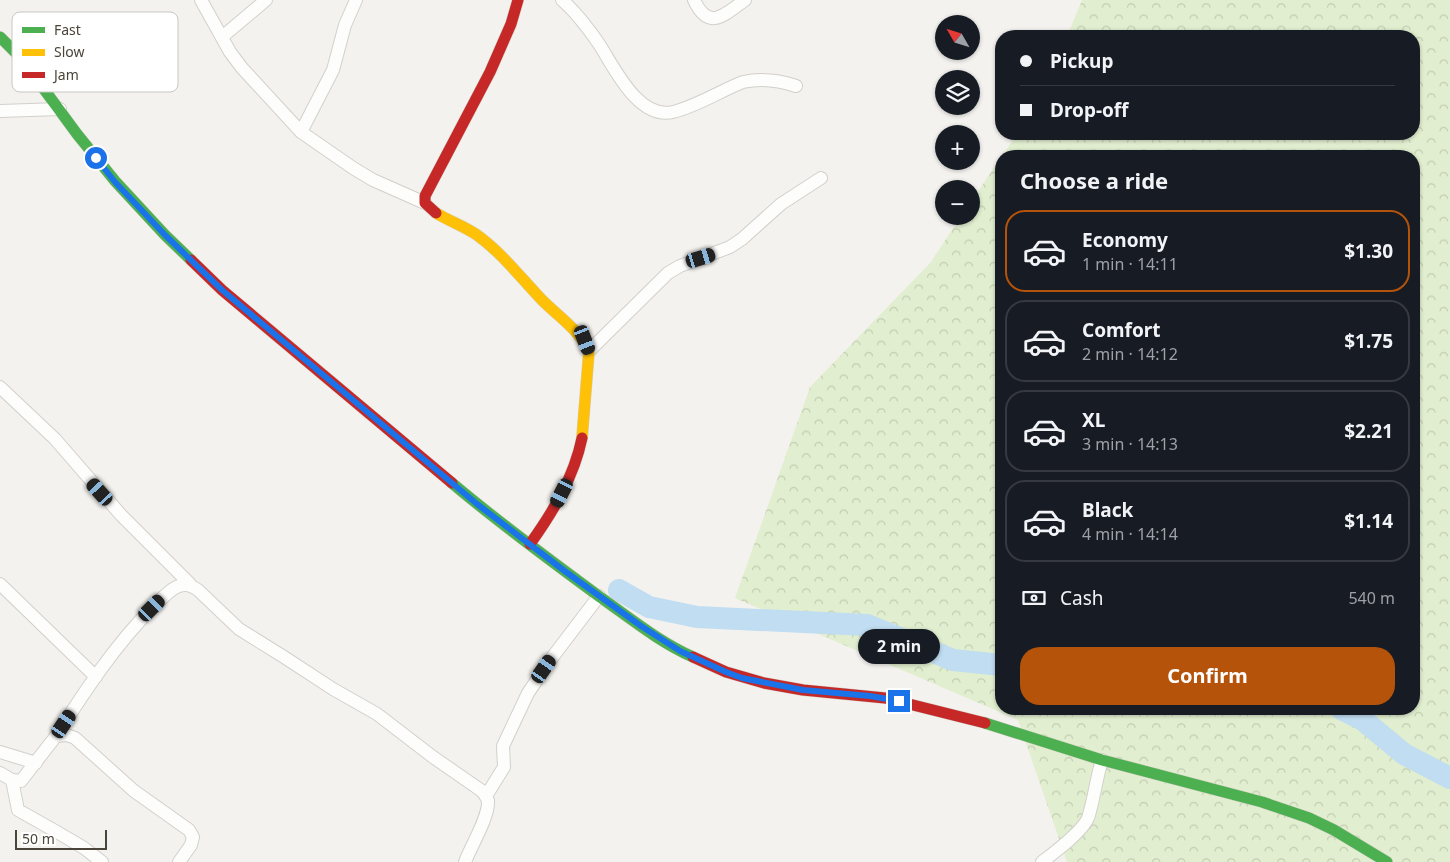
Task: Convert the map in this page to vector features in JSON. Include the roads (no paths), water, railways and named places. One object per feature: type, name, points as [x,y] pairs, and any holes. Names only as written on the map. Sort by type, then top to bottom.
[{"type":"street","points":[[201,0],[242,68],[301,132],[353,168],[381,184],[424,203],[436,214],[462,226],[482,239],[547,305],[585,340],[589,351],[582,437],[578,457],[556,506],[530,544]]},
{"type":"street","points":[[222,37],[266,0]]},
{"type":"street","points":[[301,132],[333,70],[345,25],[356,0]]},
{"type":"street","points":[[424,203],[433,178],[494,62],[518,0]]},
{"type":"street","points":[[562,0],[586,26],[626,87],[642,104],[655,112],[671,112],[743,82],[767,79],[796,86]]},
{"type":"street","points":[[694,0],[705,17],[715,18],[726,14],[745,0]]},
{"type":"street","points":[[0,36],[12,49]]},
{"type":"street","points":[[47,92],[115,182],[165,235],[222,290],[271,329],[384,428],[477,504],[599,596],[680,651],[726,672],[784,687],[884,698],[913,704],[978,721],[1102,760],[1288,810],[1334,830],[1388,862]]},
{"type":"street","points":[[0,112],[60,109]]},
{"type":"street","points":[[589,351],[668,273],[680,266],[730,247],[787,200],[821,178]]},
{"type":"street","points":[[0,387],[55,439],[121,515],[190,584],[246,634],[332,689],[376,714],[477,787],[486,796],[488,801],[487,812],[465,862]]},
{"type":"street","points":[[0,584],[96,677]]},
{"type":"street","points":[[0,773],[12,780],[23,780],[119,645],[173,589],[190,584]]},
{"type":"street","points":[[486,796],[504,767],[503,746],[528,694],[551,659],[599,596]]},
{"type":"street","points":[[56,736],[67,735],[75,738],[134,791],[189,830],[193,837],[191,845],[178,862]]},
{"type":"street","points":[[0,752],[36,763]]},
{"type":"street","points":[[1042,862],[1081,828],[1087,820],[1102,760]]},
{"type":"street","points":[[12,780],[18,810],[84,848],[102,862]]},
{"type":"waterway","points":[[619,590],[649,607],[697,617],[867,625],[953,660],[995,664]]},
{"type":"waterway","points":[[1353,715],[1363,720],[1404,754],[1450,778]]}]
